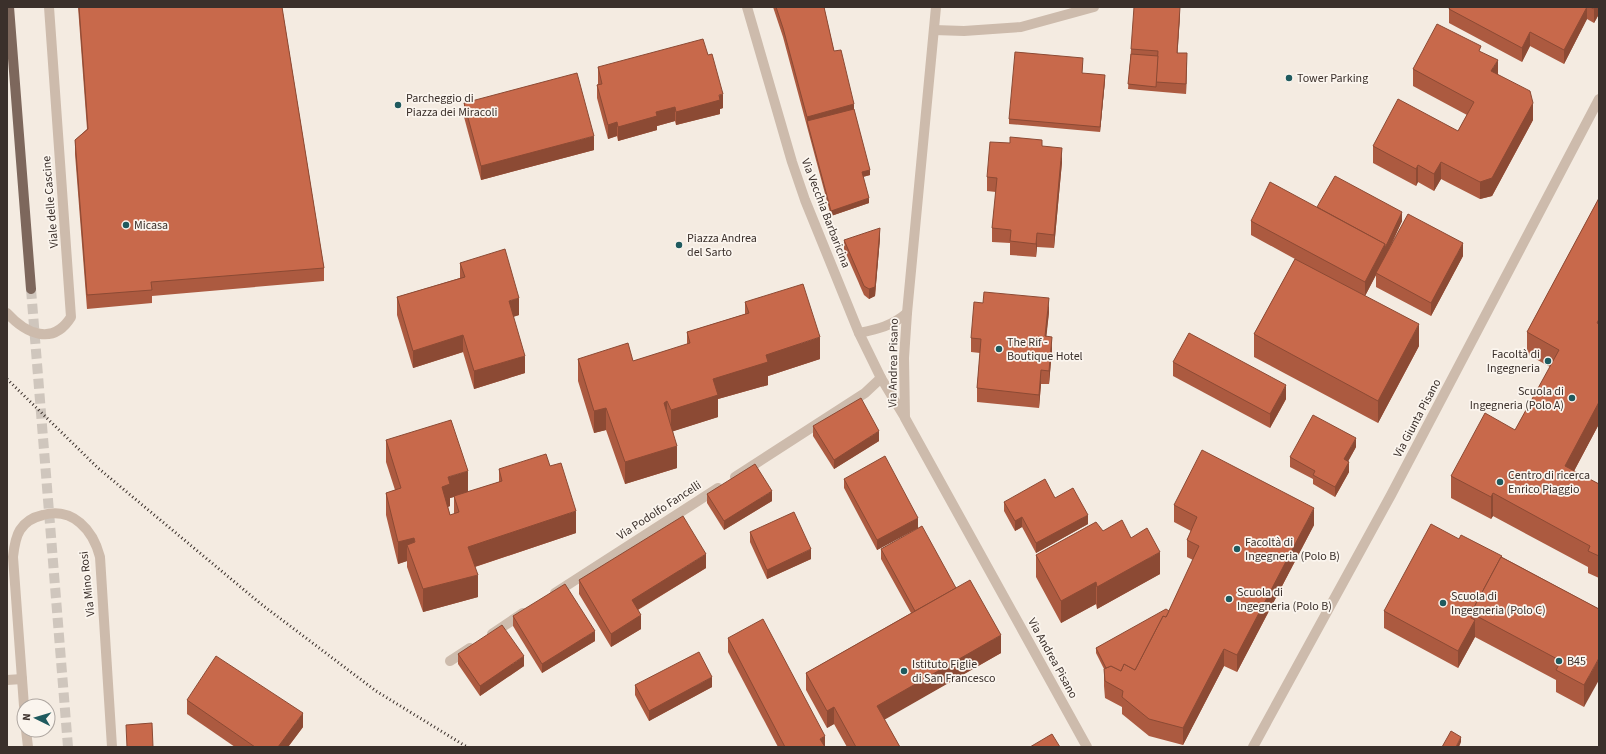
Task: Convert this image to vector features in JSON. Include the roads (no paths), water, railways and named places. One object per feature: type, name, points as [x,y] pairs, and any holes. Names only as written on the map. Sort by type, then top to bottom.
[{"type":"main road","name":"Viale delle Cascine","points":[[9,7],[31,289]]},
{"type":"street","name":"Viale delle Cascine","points":[[7,313],[15,322],[26,329],[41,334],[56,332],[65,327],[71,318],[49,7]]},
{"type":"street","name":"Via Vecchia Barbaricina","points":[[747,7],[794,169],[805,200],[859,332],[881,378],[905,418]]},
{"type":"street","name":"Via Andrea Pisano","points":[[936,7],[907,313],[904,358],[905,418],[1086,747]]},
{"type":"street","points":[[934,30],[964,31],[1021,27],[1094,7]]},
{"type":"street","name":"Via Giunta Pisano","points":[[1253,747],[1391,495],[1599,99]]},
{"type":"street","points":[[859,332],[883,328],[897,322],[907,313]]},
{"type":"street","name":"Via Podolfo Fancelli","points":[[543,600],[865,393],[881,378]]},
{"type":"street","name":"Via Mino Rosi","points":[[23,698],[13,557],[15,543],[20,529],[27,522],[40,516],[60,513],[70,516],[78,521],[91,534],[100,557],[112,747]]},
{"type":"street","points":[[450,661],[530,609]]},
{"type":"street","points":[[7,680],[22,680]]},
{"type":"tunnel","points":[[31,289],[68,747]]},
{"type":"railway","points":[[7,379],[98,468],[261,604],[376,691],[467,747]]},
{"type":"place","name":"Tower Parking","points":[[1289,78]]},
{"type":"place","name":"Parcheggio di Piazza dei Miracoli","points":[[398,105]]},
{"type":"place","name":"Micasa","points":[[126,225]]},
{"type":"place","name":"Piazza Andrea del Sarto","points":[[679,245]]},
{"type":"place","name":"The Rif - Boutique Hotel","points":[[999,349]]},
{"type":"place","name":"Facoltà di Ingegneria","points":[[1548,361]]},
{"type":"place","name":"Scuola di Ingegneria (Polo A)","points":[[1572,398]]},
{"type":"place","name":"Centro di ricerca Enrico Piaggio","points":[[1500,482]]},
{"type":"place","name":"Facoltà di Ingegneria (Polo B)","points":[[1237,549]]},
{"type":"place","name":"Scuola di Ingegneria (Polo B)","points":[[1229,599]]},
{"type":"place","name":"Scuola di Ingegneria (Polo C)","points":[[1443,603]]},
{"type":"place","name":"B45","points":[[1559,661]]},
{"type":"place","name":"Istituto Figlie di San Francesco","points":[[904,671]]}]
